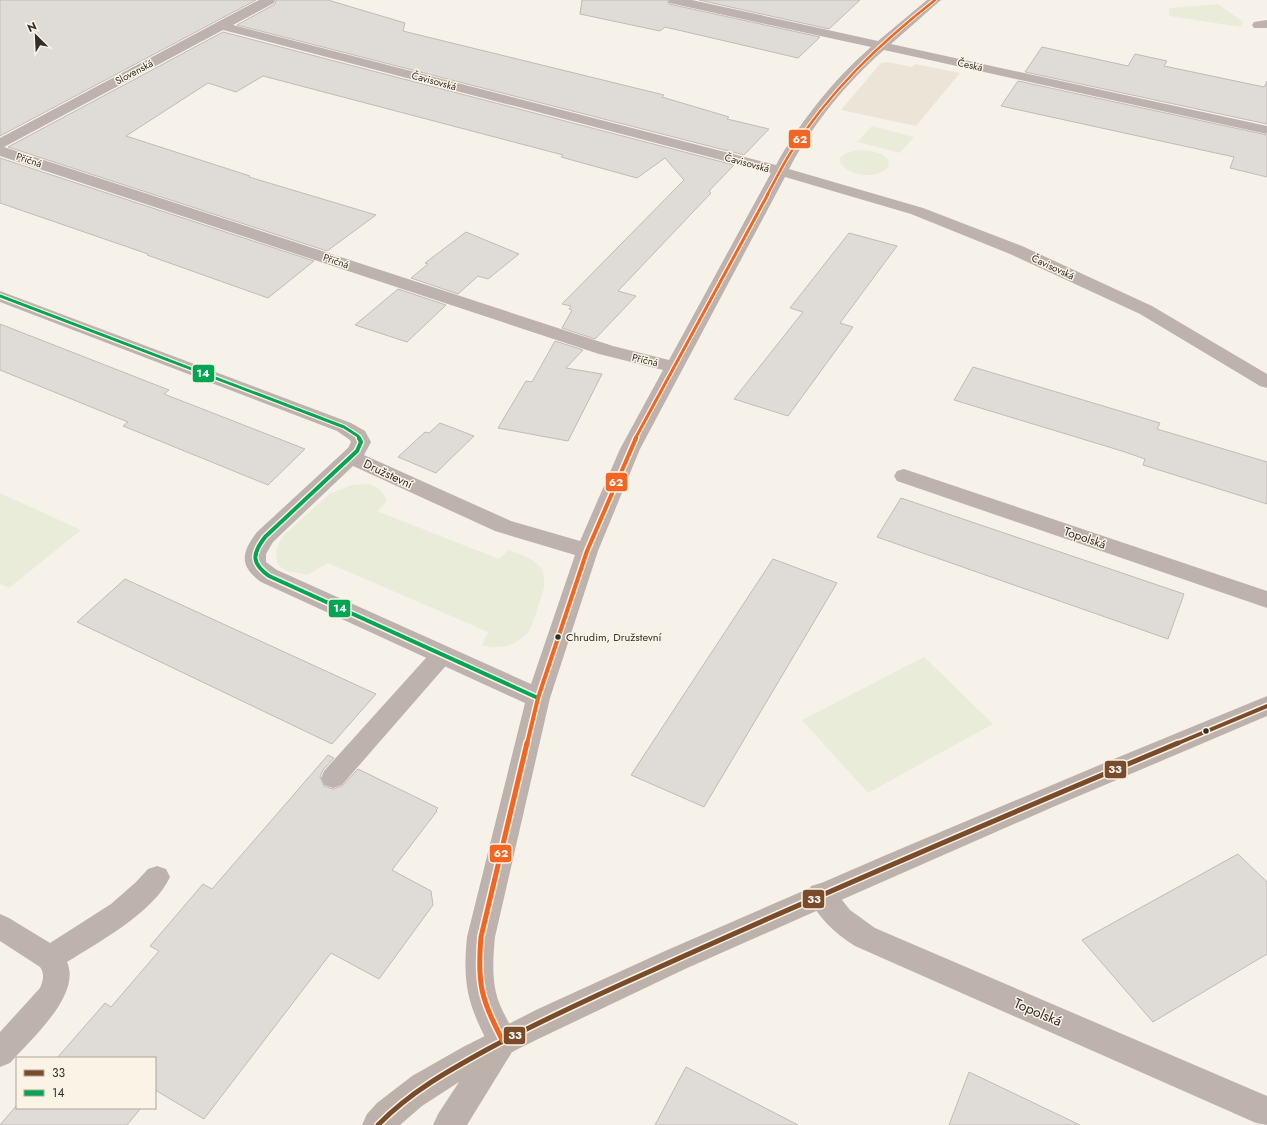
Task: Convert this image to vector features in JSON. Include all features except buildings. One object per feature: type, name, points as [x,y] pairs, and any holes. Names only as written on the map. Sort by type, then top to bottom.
[{"type":"main road","points":[[378,1125],[392,1111],[431,1081],[503,1041],[603,993],[821,895],[1085,781],[1267,706]]},
{"type":"main road","points":[[449,1125],[503,1041]]},
{"type":"street","name":"Slovenská","points":[[0,144],[269,0]]},
{"type":"street","name":"Česká","points":[[674,0],[1267,130]]},
{"type":"street","points":[[503,1041],[486,1007],[480,987],[478,963],[482,937],[538,698],[587,551],[630,449],[779,171],[824,105],[862,62],[935,0]]},
{"type":"street","name":"Čavisovská","points":[[222,26],[850,189],[917,211],[1016,250],[1146,310],[1267,382]]},
{"type":"street","name":"Příčná","points":[[0,151],[598,347],[674,367]]},
{"type":"street","points":[[0,296],[344,427],[358,436],[361,442],[360,448],[351,457]]},
{"type":"street","name":"Družstevní","points":[[538,698],[269,576],[257,565],[254,558],[255,552],[265,537],[351,457],[503,526],[587,551]]},
{"type":"street","name":"Topolská","points":[[904,476],[1267,600]]},
{"type":"street","name":"Topolská","points":[[821,895],[835,915],[848,927],[864,937],[1267,1112]]},
{"type":"lane","points":[[333,778],[442,655]]},
{"type":"lane","points":[[50,958],[115,917],[133,903],[157,877]]},
{"type":"lane","points":[[0,926],[50,958],[57,970],[56,982],[50,997],[0,1052]]},
{"type":"shaded area","points":[[888,62],[912,67],[915,64],[960,73],[916,126],[841,110],[881,63]]},
{"type":"green space","points":[[1218,4],[1243,22],[1241,27],[1169,16],[1169,8]]},
{"type":"green space","points":[[872,126],[914,137],[900,153],[857,142]]},
{"type":"green space","points":[[862,150],[879,153],[888,159],[889,166],[878,173],[864,175],[850,171],[840,163],[839,159],[847,153]]},
{"type":"green space","points":[[368,484],[380,490],[387,501],[377,511],[499,559],[508,550],[525,556],[537,564],[543,574],[544,587],[534,619],[527,634],[518,641],[506,646],[488,647],[482,645],[488,632],[328,563],[307,575],[287,571],[281,567],[276,559],[276,554],[278,545],[283,536],[329,494],[352,485]]},
{"type":"green space","points":[[0,493],[81,530],[9,588],[0,584]]},
{"type":"green space","points":[[924,657],[993,724],[868,793],[802,720]]},
{"type":"transit line","name":"62","points":[[503,1041],[486,1007],[481,990],[479,963],[481,937],[538,698],[587,551],[630,449],[790,153],[824,105],[841,85],[870,55],[935,0]]},
{"type":"transit line","name":"14","points":[[0,296],[344,427],[358,436],[361,442],[357,451],[260,543],[255,554],[258,567],[269,576],[538,698]]},
{"type":"transit line","name":"33","points":[[378,1125],[399,1104],[435,1079],[523,1031],[573,1007],[675,960],[896,863],[1267,706]]},
{"type":"place","name":"Chrudim, Družstevní","points":[[558,637]]}]
